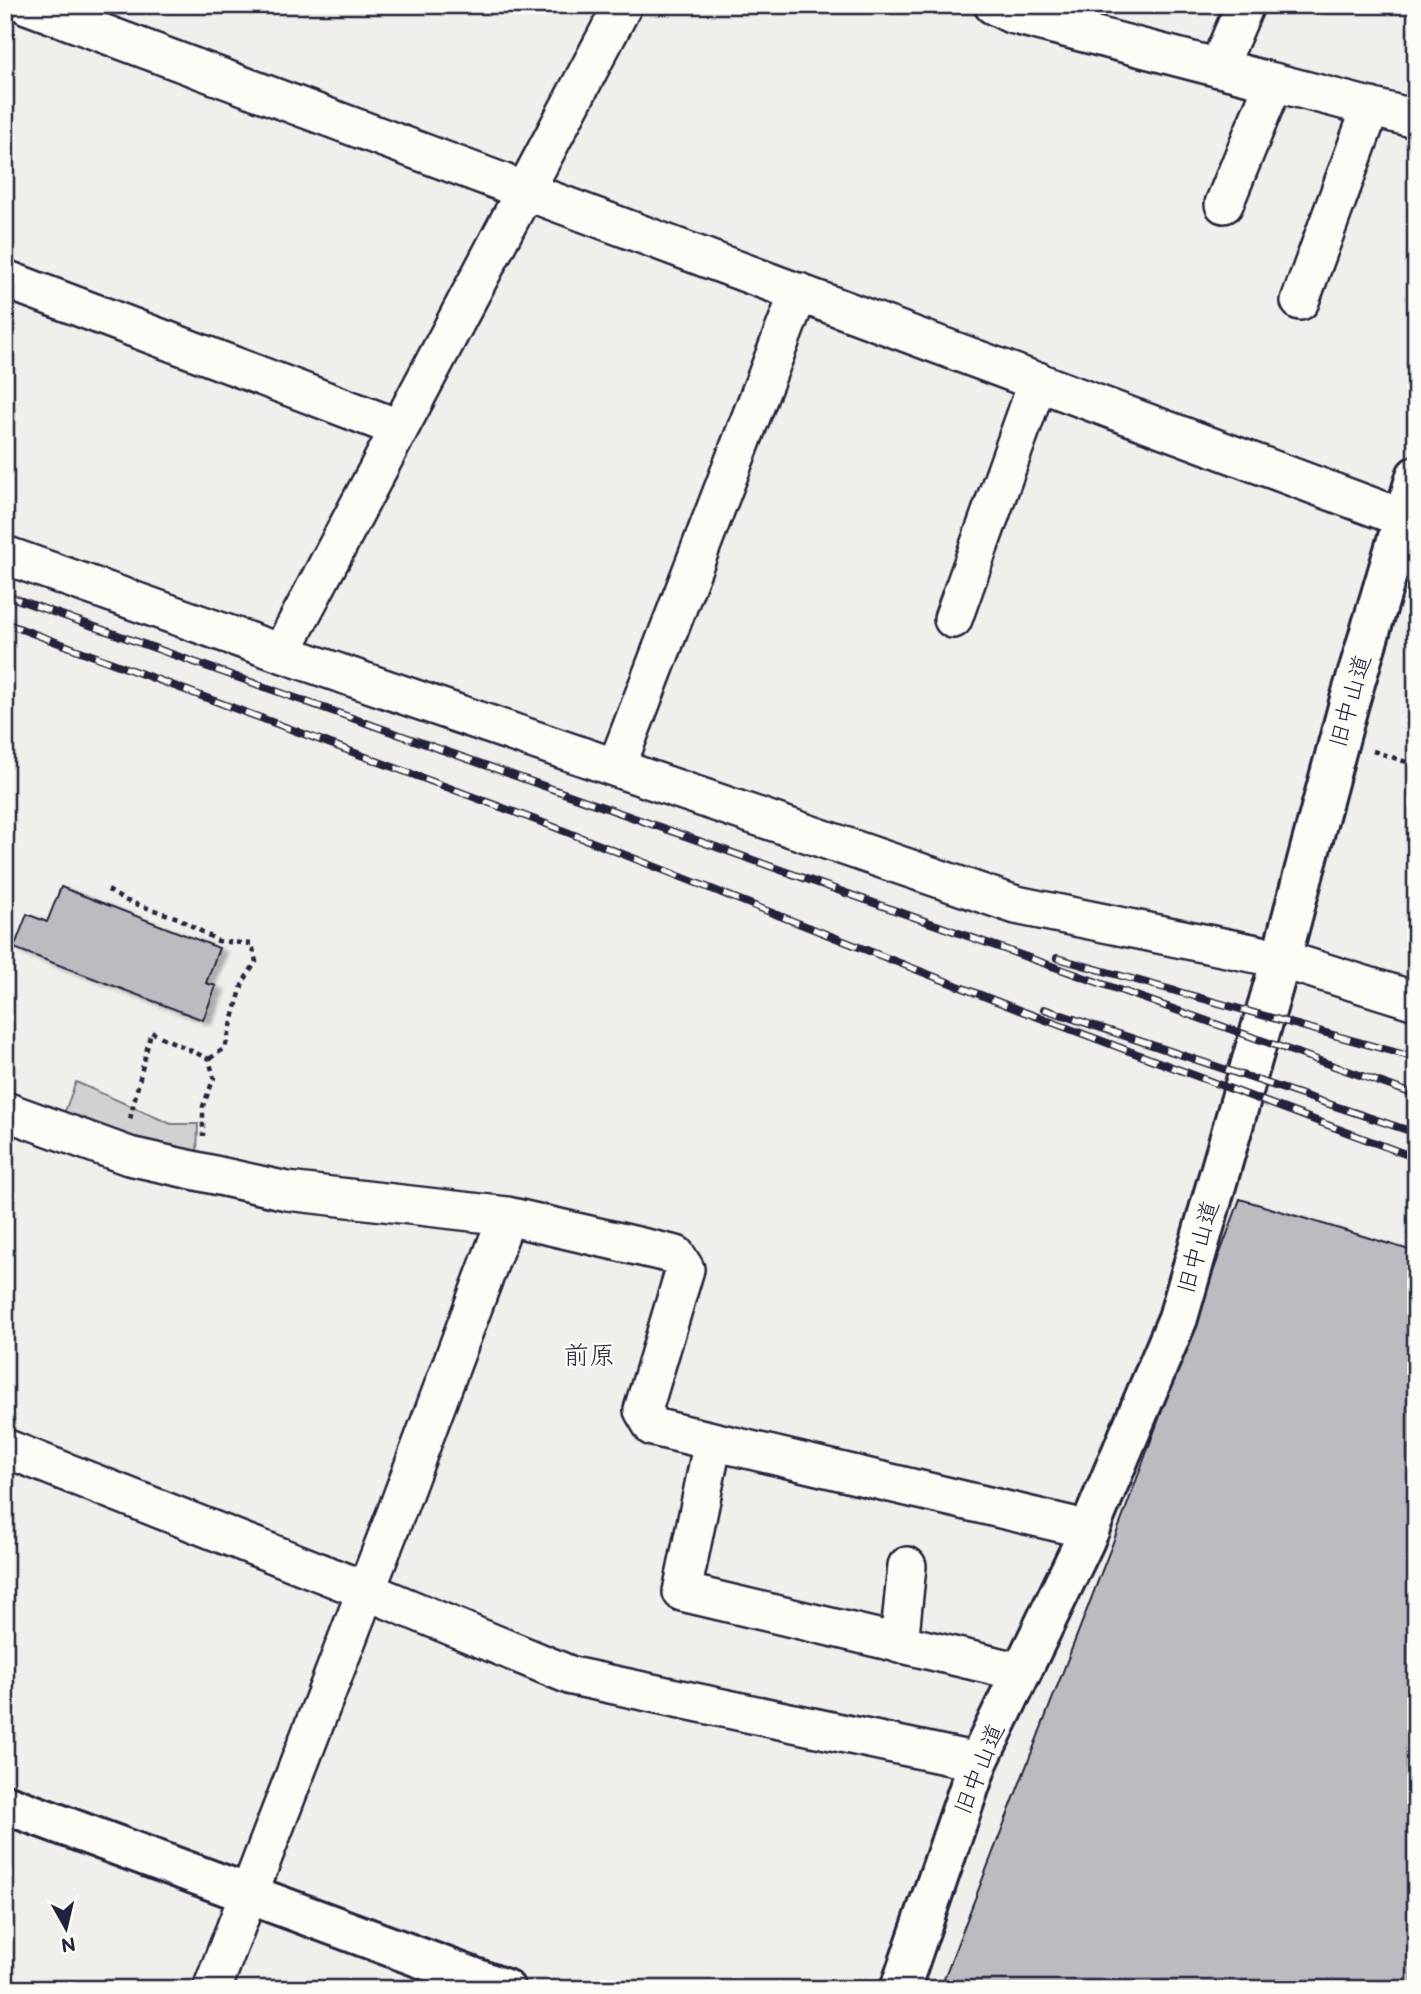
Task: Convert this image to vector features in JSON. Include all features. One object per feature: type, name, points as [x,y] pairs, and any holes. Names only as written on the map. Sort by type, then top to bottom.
[{"type":"street","points":[[27,5],[96,17],[524,189],[1410,520]]},
{"type":"street","points":[[281,653],[623,5]]},
{"type":"street","points":[[993,5],[1011,14],[1416,119]]},
{"type":"street","points":[[1218,68],[1245,5]]},
{"type":"street","points":[[1224,204],[1274,82]]},
{"type":"street","points":[[1300,301],[1371,107]]},
{"type":"street","points":[[5,279],[398,428]]},
{"type":"street","points":[[616,768],[799,292]]},
{"type":"street","points":[[953,619],[1038,381]]},
{"type":"street","name":"旧中山道","points":[[900,1989],[978,1762],[1090,1530],[1178,1318],[1281,959],[1339,740],[1410,520],[1416,476]]},
{"type":"street","points":[[5,555],[281,653],[1016,905],[1281,959],[1416,1001]]},
{"type":"street","points":[[5,1111],[129,1156],[287,1191],[507,1216],[676,1255],[685,1269],[643,1410],[653,1427],[1090,1530]]},
{"type":"street","points":[[212,1989],[507,1216]]},
{"type":"street","points":[[713,1441],[682,1592],[1021,1672]]},
{"type":"street","points":[[5,1448],[572,1676],[978,1762]]},
{"type":"street","points":[[899,1644],[907,1566]]},
{"type":"street","points":[[5,1804],[505,1989]]},
{"type":"path","points":[[1339,740],[1416,765]]},
{"type":"path","points":[[108,890],[124,900],[178,918],[218,941],[252,944],[256,962],[243,982],[225,1048],[209,1059]]},
{"type":"path","points":[[128,1127],[151,1032],[209,1059]]},
{"type":"path","points":[[204,1172],[203,1106],[214,1079],[209,1059]]},
{"type":"shaded area","points":[[76,1082],[171,1124],[198,1124],[197,1156],[60,1124]]},
{"type":"building","points":[[61,887],[219,948],[206,983],[216,986],[203,1020],[14,948],[27,914],[47,922]]},
{"type":"building","points":[[1240,1199],[1416,1252],[1416,1989],[940,1989],[1122,1519]]},
{"type":"railway","points":[[5,595],[1416,1095]]},
{"type":"railway","points":[[5,623],[549,825],[1019,1010],[1416,1158]]},
{"type":"railway","points":[[1057,958],[1416,1058]]},
{"type":"railway","points":[[1044,1009],[1416,1133]]},
{"type":"district","name":"前原","points":[[589,1355]]}]
